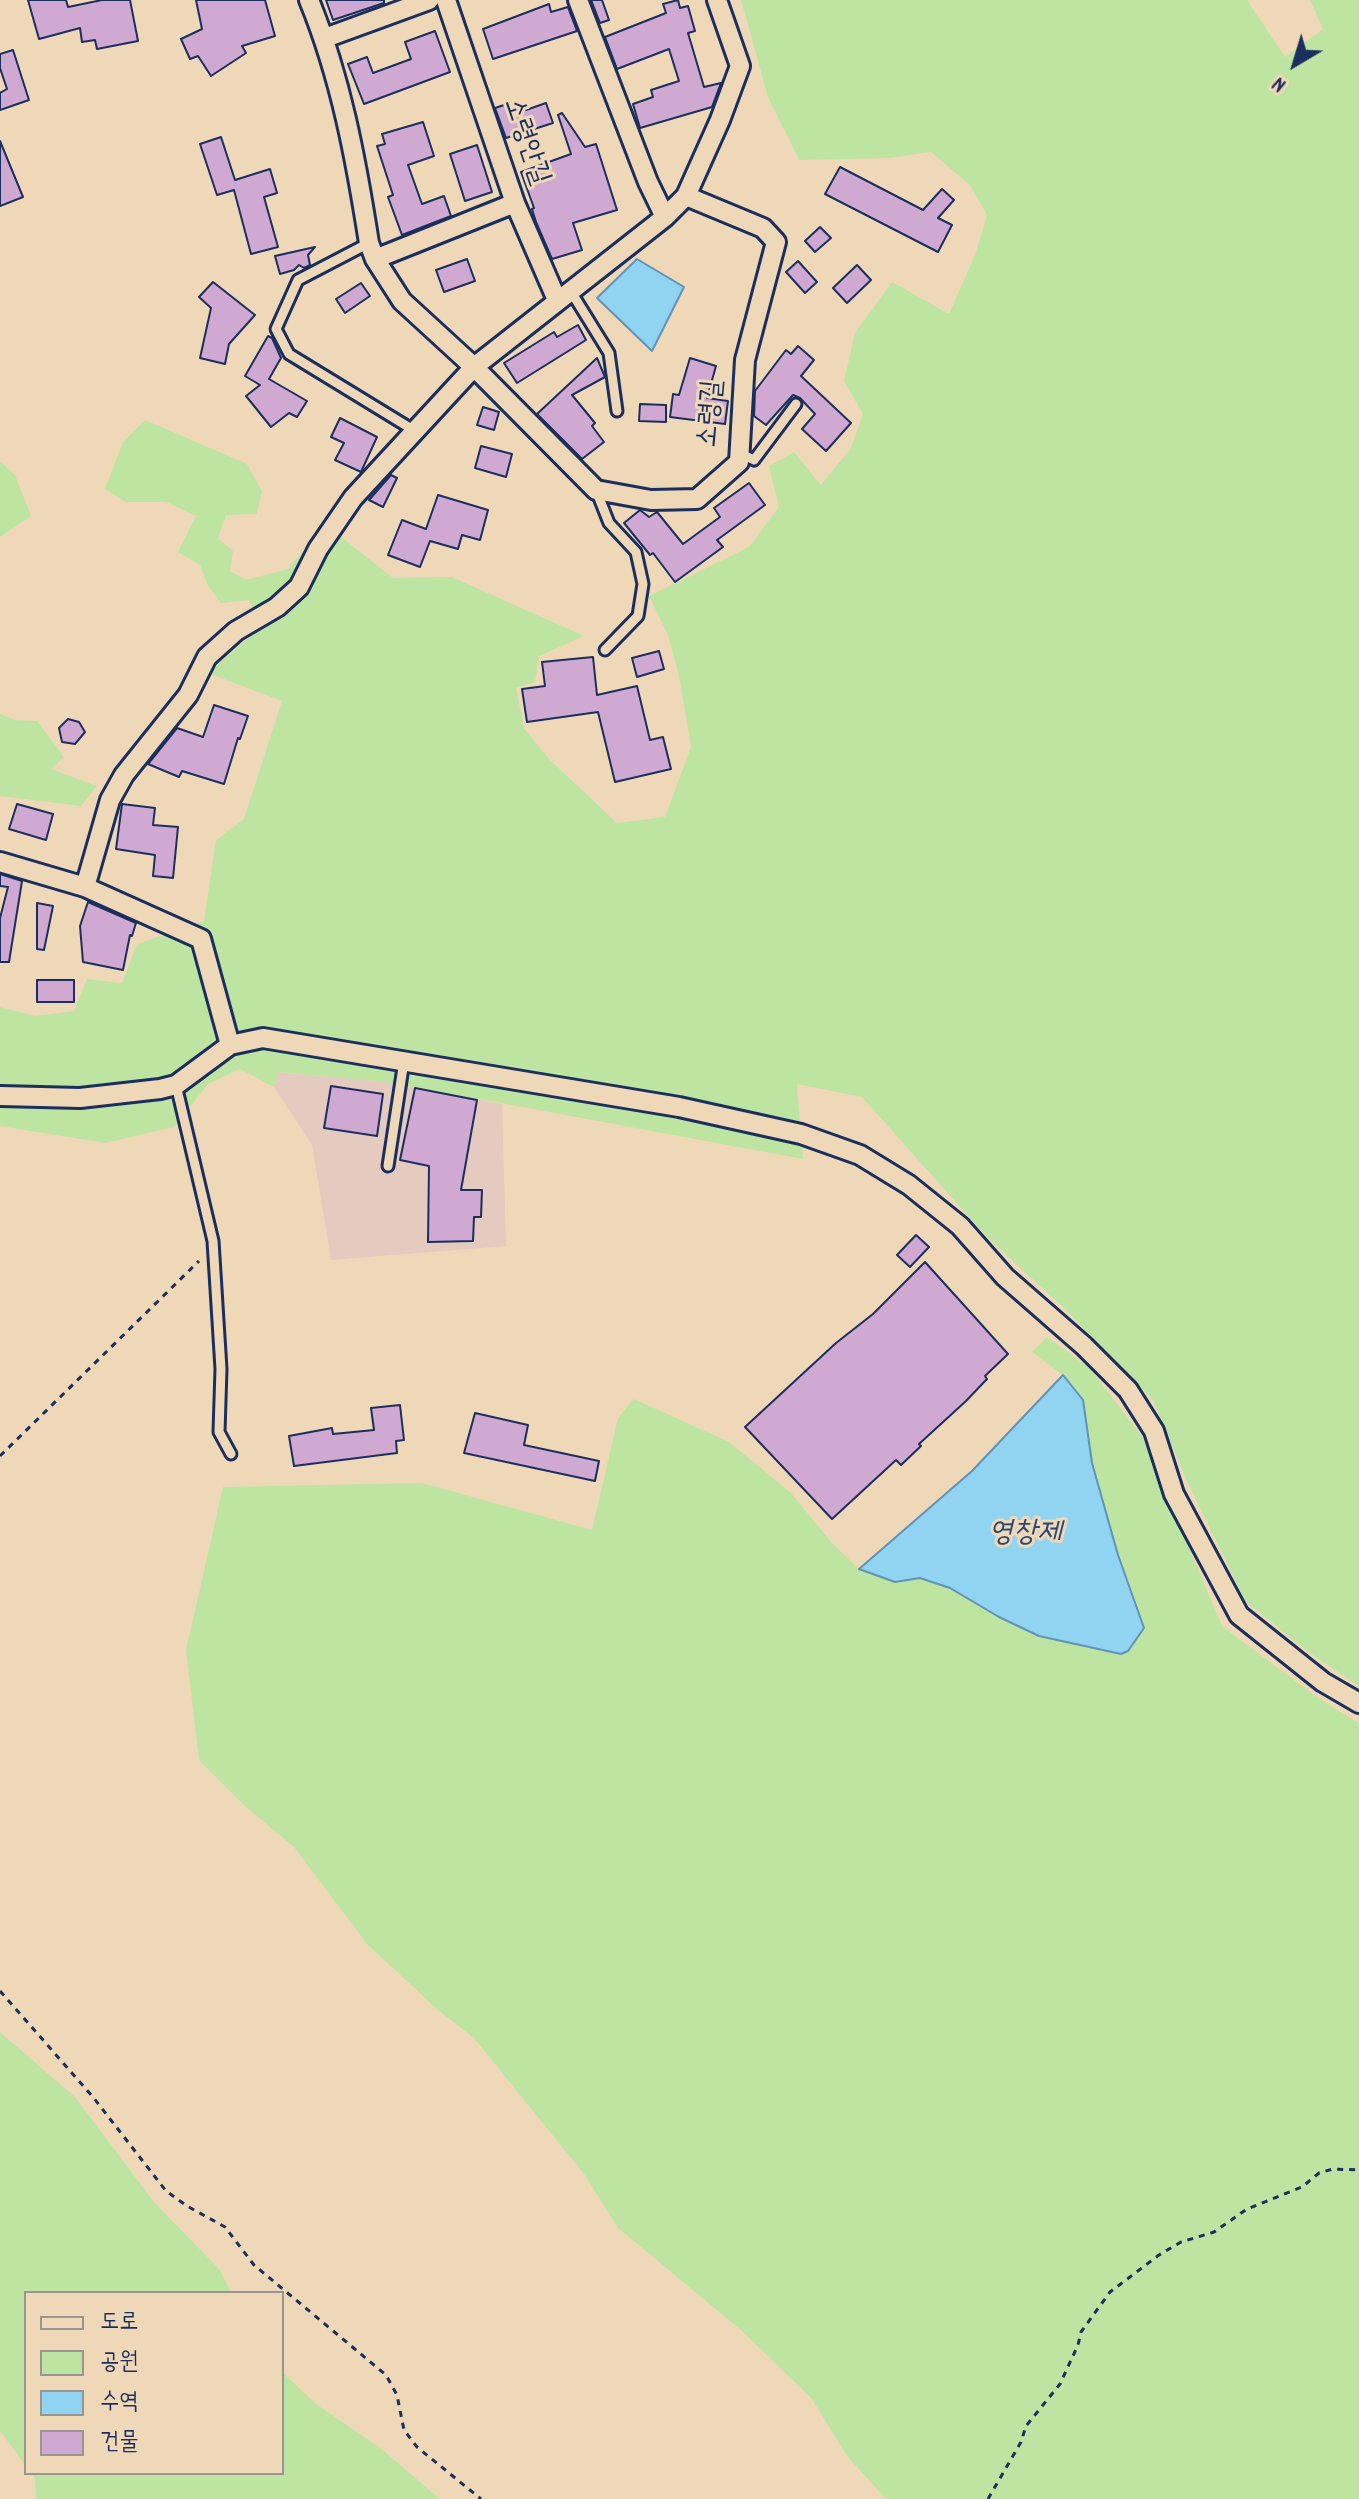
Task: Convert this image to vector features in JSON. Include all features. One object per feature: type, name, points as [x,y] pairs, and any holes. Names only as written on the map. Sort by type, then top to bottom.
[{"type":"street","points":[[309,0],[325,38],[353,142],[372,251],[402,301],[474,367],[596,490]]},
{"type":"street","points":[[325,38],[429,0]]},
{"type":"street","name":"소령안길","points":[[446,0],[515,203],[564,295]]},
{"type":"street","points":[[578,0],[648,182],[665,217]]},
{"type":"street","points":[[85,887],[110,800],[124,775],[188,695],[207,657],[236,631],[277,607],[299,587],[318,549],[353,498],[474,367],[665,217],[686,196],[740,66],[717,0]]},
{"type":"street","name":"소령길","points":[[596,490],[651,500],[697,499],[739,462],[745,360],[776,242],[763,228],[686,196]]},
{"type":"street","points":[[372,251],[515,203]]},
{"type":"street","points":[[0,862],[85,887],[201,939],[230,1045]]},
{"type":"street","points":[[0,1096],[80,1098],[121,1095],[176,1085],[203,1068],[230,1045],[263,1038],[679,1107],[801,1134],[860,1155],[909,1185],[960,1226],[1005,1277],[1084,1346],[1128,1390],[1154,1431],[1174,1494],[1239,1615],[1323,1682],[1359,1703]]},
{"type":"lane","points":[[372,251],[298,280],[276,329],[289,354],[415,431]]},
{"type":"lane","points":[[564,295],[609,353],[617,411]]},
{"type":"lane","points":[[739,453],[754,460],[796,404]]},
{"type":"lane","points":[[596,490],[609,523],[636,552],[643,584],[638,616],[605,650]]},
{"type":"lane","points":[[388,1166],[404,1061]]},
{"type":"lane","points":[[176,1085],[213,1248],[221,1369],[219,1432],[231,1454]]},
{"type":"path","points":[[0,1456],[213,1248]]},
{"type":"path","points":[[0,1991],[93,2097],[166,2191],[225,2227],[254,2265],[386,2375],[397,2395],[404,2430],[417,2447],[481,2499]]},
{"type":"path","points":[[988,2499],[1021,2442],[1026,2426],[1060,2384],[1081,2332],[1110,2292],[1181,2242],[1214,2232],[1247,2209],[1302,2187],[1319,2173],[1333,2169],[1359,2170]]},
{"type":"shaded area","points":[[277,1072],[387,1082],[502,1104],[506,1246],[331,1260],[312,1145],[274,1087]]},
{"type":"green space","points":[[741,0],[1247,0],[1285,57],[1323,29],[1310,0],[1359,0],[1359,1686],[1311,1654],[1245,1601],[1186,1479],[1153,1400],[1066,1310],[987,1237],[862,1097],[797,1084],[803,1159],[387,1082],[278,1072],[274,1087],[240,1069],[208,1084],[174,1127],[105,1143],[0,1126],[0,1007],[35,1016],[74,1011],[87,979],[122,983],[137,944],[204,921],[216,840],[244,819],[282,701],[208,673],[262,626],[249,600],[221,603],[208,586],[200,565],[178,552],[196,516],[166,502],[126,502],[105,489],[123,442],[145,420],[247,464],[262,491],[257,514],[226,515],[218,538],[233,551],[230,571],[246,580],[288,569],[326,525],[393,578],[452,577],[584,636],[539,656],[535,682],[516,688],[524,728],[549,759],[617,823],[665,817],[691,747],[679,676],[668,635],[649,596],[749,547],[779,507],[769,466],[794,452],[821,485],[851,448],[863,414],[844,381],[855,333],[892,282],[949,314],[975,255],[987,215],[970,185],[931,152],[889,158],[799,160],[768,97]]},
{"type":"green space","points":[[0,461],[15,475],[31,516],[0,537]]},
{"type":"green space","points":[[0,714],[15,720],[37,721],[64,757],[51,769],[97,786],[81,806],[0,796]]},
{"type":"green space","points":[[1047,1337],[1089,1368],[1142,1436],[1222,1626],[1318,1698],[1359,1723],[1359,2499],[886,2499],[848,2457],[811,2398],[743,2332],[618,2228],[584,2174],[474,2038],[438,2010],[367,1944],[294,1847],[245,1806],[199,1760],[186,1650],[223,1487],[422,1483],[592,1530],[618,1418],[634,1399],[729,1442],[791,1493],[832,1543],[859,1569],[895,1582],[920,1578],[950,1588],[1039,1636],[1121,1654],[1144,1628],[1118,1555],[1092,1463],[1083,1400],[1063,1375],[1032,1352]]},
{"type":"green space","points":[[0,2032],[75,2097],[154,2202],[220,2270],[230,2291],[24,2291],[24,2463],[0,2431]]},
{"type":"green space","points":[[284,2374],[316,2404],[379,2447],[440,2499],[36,2499],[33,2475],[284,2475]]},
{"type":"water","points":[[637,259],[684,287],[652,351],[597,298]]},
{"type":"water","name":"영창제","points":[[1063,1375],[1083,1400],[1092,1463],[1118,1555],[1144,1628],[1128,1651],[1121,1654],[1039,1636],[950,1588],[920,1578],[895,1582],[859,1569],[972,1471]]},
{"type":"building","points":[[28,0],[66,0],[68,7],[102,0],[130,0],[138,41],[97,49],[95,40],[82,42],[80,28],[39,39]]},
{"type":"building","points":[[196,0],[265,0],[275,36],[242,46],[246,53],[211,76],[198,56],[190,59],[181,39],[202,29]]},
{"type":"building","points":[[326,0],[384,0],[384,3],[333,20]]},
{"type":"building","points":[[591,0],[602,0],[609,20],[600,23]]},
{"type":"building","points":[[678,0],[680,8],[688,6],[695,31],[688,33],[704,87],[721,83],[712,107],[640,128],[633,104],[653,97],[651,90],[679,81],[669,49],[617,69],[605,37],[666,13],[663,4]]},
{"type":"building","points":[[549,4],[551,12],[568,7],[577,31],[493,59],[483,29]]},
{"type":"building","points":[[435,31],[450,72],[364,104],[348,64],[367,57],[373,73],[411,59],[405,42]]},
{"type":"building","points":[[13,50],[29,100],[0,110],[0,93],[7,89],[0,68],[0,54]]},
{"type":"building","points":[[510,103],[512,109],[525,105],[526,110],[546,103],[553,123],[506,138],[495,108]]},
{"type":"building","points":[[562,113],[585,147],[596,144],[617,210],[573,223],[582,250],[552,259],[536,222],[521,172],[571,154],[558,115]]},
{"type":"building","points":[[423,122],[434,156],[408,165],[422,204],[444,196],[451,216],[402,235],[388,197],[393,195],[377,146],[385,144],[382,134]]},
{"type":"building","points":[[221,137],[235,180],[270,169],[277,193],[264,197],[278,247],[251,254],[234,190],[217,195],[200,144]]},
{"type":"building","points":[[0,141],[23,197],[0,206]]},
{"type":"building","points":[[477,145],[492,192],[465,201],[450,154]]},
{"type":"building","points":[[840,167],[923,210],[942,189],[954,200],[938,218],[952,225],[938,252],[825,194]]},
{"type":"building","points":[[820,227],[831,238],[815,252],[805,241]]},
{"type":"building","points":[[315,247],[308,255],[310,265],[304,268],[299,265],[280,274],[275,256]]},
{"type":"building","points":[[467,259],[475,281],[444,292],[436,270]]},
{"type":"building","points":[[798,261],[817,282],[805,293],[786,272]]},
{"type":"building","points":[[857,265],[871,280],[847,303],[833,288]]},
{"type":"building","points":[[213,282],[255,315],[229,344],[225,364],[200,358],[211,308],[199,297]]},
{"type":"building","points":[[361,283],[370,296],[345,313],[336,299]]},
{"type":"building","points":[[578,325],[586,340],[517,383],[504,363],[554,332],[557,337]]},
{"type":"building","points":[[268,336],[272,338],[281,358],[269,379],[307,401],[297,417],[289,413],[271,427],[246,396],[260,385],[245,376]]},
{"type":"building","points":[[798,346],[814,360],[801,376],[851,423],[826,451],[802,429],[815,414],[800,398],[793,395],[766,425],[754,416],[755,391],[786,350],[791,354]]},
{"type":"building","points":[[597,358],[605,377],[572,395],[595,423],[592,426],[604,442],[582,459],[537,414]]},
{"type":"building","points":[[690,358],[716,366],[707,398],[728,401],[725,424],[670,417],[673,394],[679,395]]},
{"type":"building","points":[[640,404],[666,405],[666,422],[639,421]]},
{"type":"building","points":[[483,407],[499,412],[494,430],[477,425]]},
{"type":"building","points":[[340,418],[377,437],[361,472],[335,460],[344,443],[331,437]]},
{"type":"building","points":[[481,446],[512,454],[506,477],[475,468]]},
{"type":"building","points":[[391,475],[397,478],[383,507],[369,500]]},
{"type":"building","points":[[749,483],[765,505],[717,540],[723,547],[675,582],[624,523],[640,510],[649,517],[657,512],[683,544],[720,517],[714,508]]},
{"type":"building","points":[[438,495],[488,510],[480,540],[462,535],[458,549],[430,541],[420,567],[388,555],[402,520],[426,529]]},
{"type":"building","points":[[659,651],[664,669],[637,677],[632,658]]},
{"type":"building","points":[[593,657],[597,695],[637,686],[650,740],[663,737],[671,769],[615,782],[598,712],[527,722],[522,689],[545,686],[542,662]]},
{"type":"building","points":[[214,705],[248,716],[224,784],[182,771],[179,777],[148,764],[177,728],[203,737]]},
{"type":"building","points":[[68,719],[79,722],[85,732],[75,744],[62,742],[59,728]]},
{"type":"building","points":[[17,804],[53,814],[46,840],[9,829]]},
{"type":"building","points":[[122,804],[155,808],[153,825],[178,827],[173,878],[153,876],[155,855],[116,849]]},
{"type":"building","points":[[0,874],[22,881],[9,962],[0,962],[0,918],[8,887],[0,886]]},
{"type":"building","points":[[88,902],[136,923],[130,935],[123,970],[83,962],[80,926]]},
{"type":"building","points":[[37,903],[53,906],[44,950],[37,949]]},
{"type":"building","points":[[37,980],[74,980],[74,1002],[37,1002]]},
{"type":"building","points":[[331,1086],[383,1094],[377,1136],[324,1128]]},
{"type":"building","points":[[415,1088],[477,1100],[461,1190],[482,1190],[481,1217],[474,1217],[473,1241],[428,1242],[429,1166],[400,1160]]},
{"type":"building","points":[[916,1235],[929,1247],[910,1267],[897,1255]]},
{"type":"building","points":[[925,1262],[1008,1354],[901,1465],[896,1460],[832,1519],[745,1427],[836,1343],[873,1314]]},
{"type":"building","points":[[400,1405],[404,1440],[396,1441],[397,1453],[294,1466],[289,1436],[332,1428],[333,1434],[374,1430],[371,1408]]},
{"type":"building","points":[[475,1413],[528,1425],[524,1445],[599,1461],[595,1481],[464,1453]]}]
